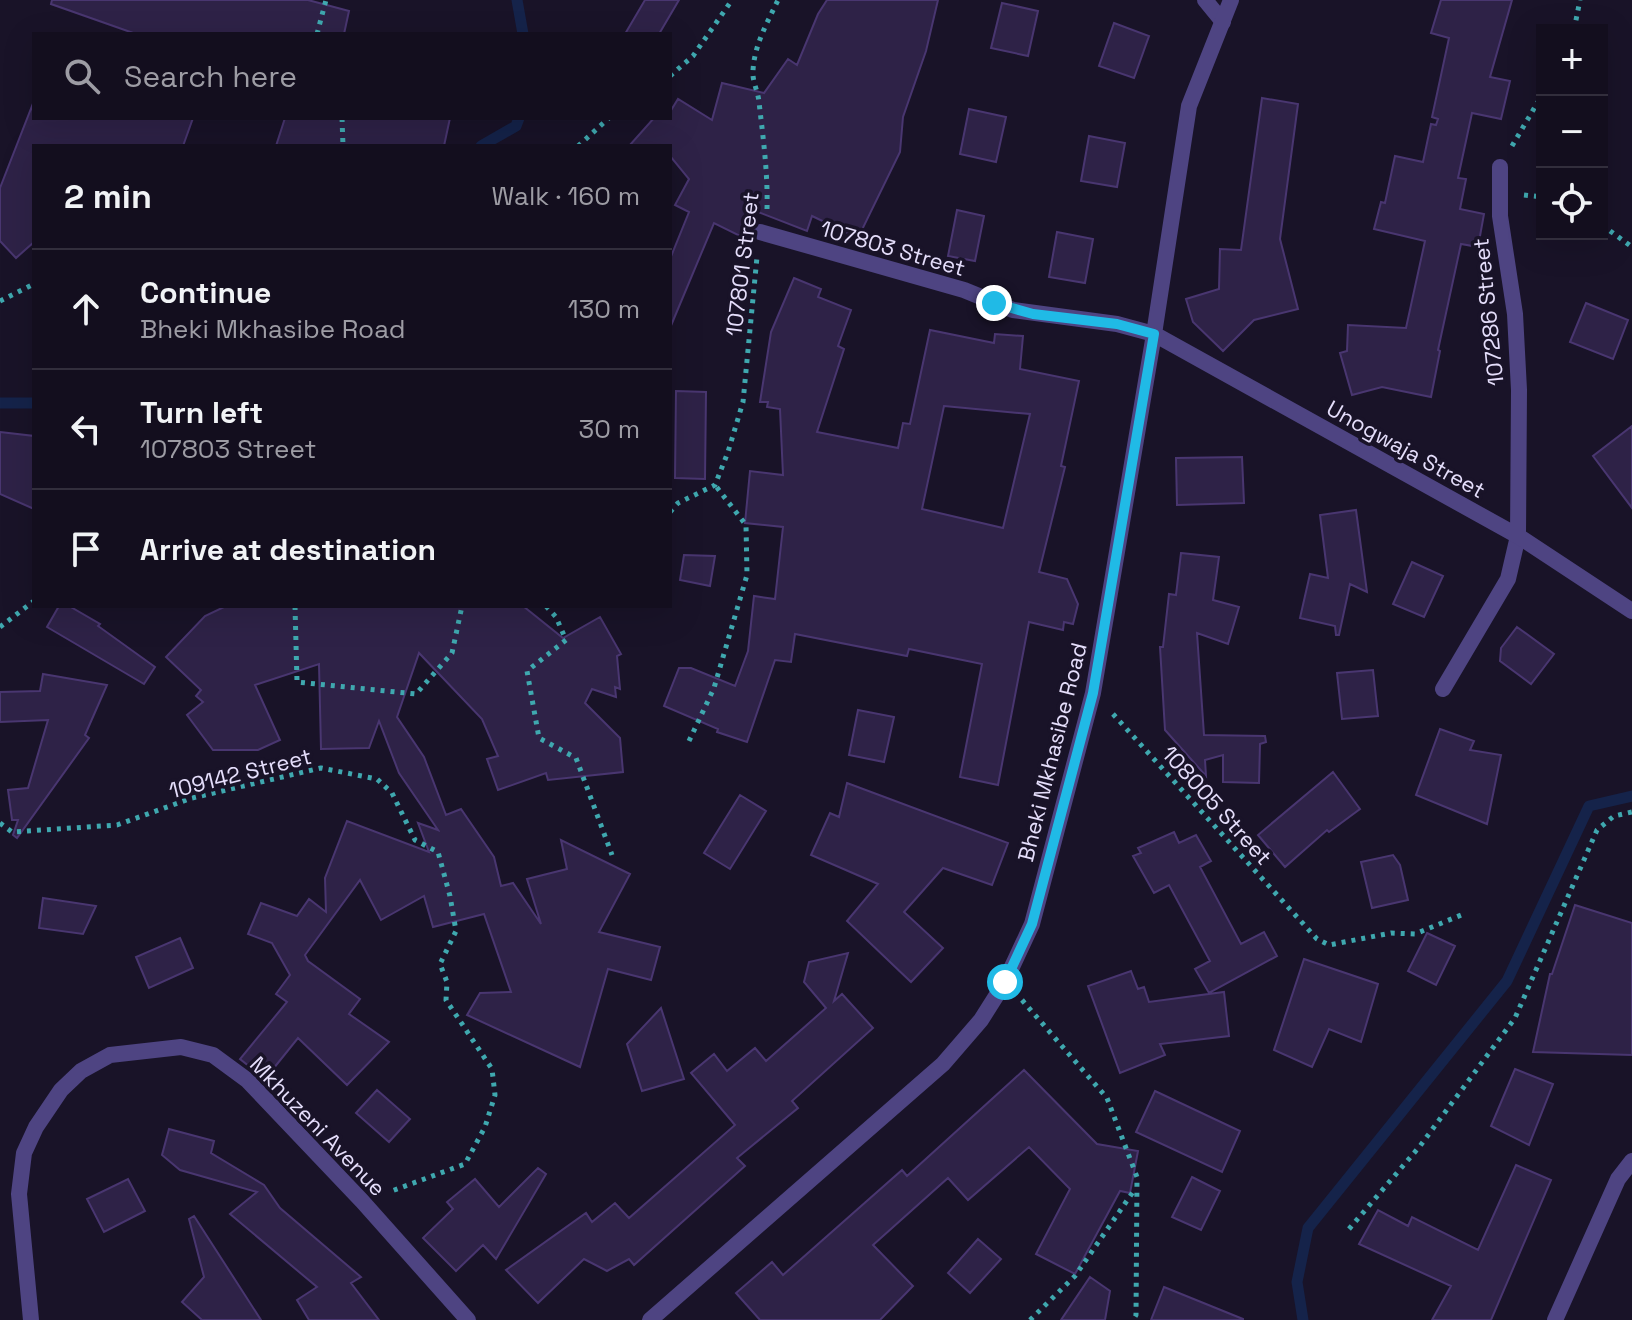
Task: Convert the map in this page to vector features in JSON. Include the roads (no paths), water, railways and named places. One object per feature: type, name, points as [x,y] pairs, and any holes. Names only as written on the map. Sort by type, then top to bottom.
[{"type":"street","points":[[1205,0],[1223,22]]},
{"type":"street","name":"Bheki Mkhasibe Road","points":[[650,1320],[943,1064],[981,1020],[1005,982],[1032,924],[1093,693],[1189,106],[1231,0]]},
{"type":"street","name":"107286 Street","points":[[1443,689],[1508,579],[1518,536],[1519,390],[1515,314],[1500,216],[1500,167]]},
{"type":"street","name":"107803 Street","points":[[760,232],[964,290],[1013,310],[1117,324],[1154,334]]},
{"type":"street","name":"Unogwaja Street","points":[[1154,334],[1518,536],[1632,611]]},
{"type":"street","name":"Mkhuzeni Avenue","points":[[31,1320],[19,1194],[24,1153],[36,1127],[61,1090],[81,1071],[110,1055],[181,1047],[213,1055],[247,1080],[362,1201],[468,1320]]},
{"type":"street","points":[[1555,1320],[1618,1179],[1632,1161]]},
{"type":"waterway","points":[[517,0],[523,32]]},
{"type":"waterway","points":[[484,144],[516,126],[518,120]]},
{"type":"waterway","points":[[0,403],[32,403]]},
{"type":"waterway","points":[[1303,1320],[1297,1282],[1308,1228],[1507,981],[1589,806],[1632,796]]}]
